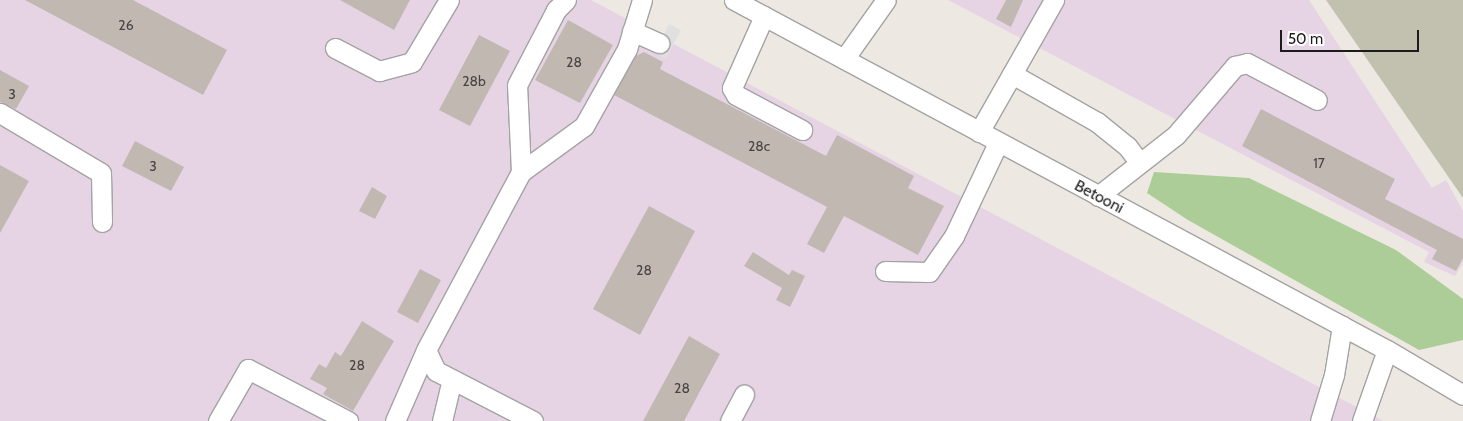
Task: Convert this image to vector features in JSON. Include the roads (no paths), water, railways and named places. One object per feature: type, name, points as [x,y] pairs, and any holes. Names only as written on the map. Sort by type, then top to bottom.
[{"type":"street","points":[[335,48],[379,71],[412,62],[449,0]]},
{"type":"street","points":[[521,172],[517,85],[556,10],[566,0]]},
{"type":"street","points":[[395,421],[426,350],[521,172],[584,126],[627,49],[642,0]]},
{"type":"street","name":"Betooni","points":[[734,0],[1387,350],[1463,395]]},
{"type":"street","points":[[844,59],[886,0]]},
{"type":"street","points":[[979,132],[1054,0]]},
{"type":"street","points":[[764,16],[732,88],[736,95],[802,130]]},
{"type":"street","points":[[632,31],[659,43]]},
{"type":"street","points":[[1098,196],[1176,135],[1235,66],[1247,63],[1316,100]]},
{"type":"street","points":[[1012,74],[1097,122],[1127,146],[1140,163]]},
{"type":"street","points":[[0,113],[100,174],[102,222]]},
{"type":"street","points":[[885,271],[929,272],[954,236],[998,143]]},
{"type":"street","points":[[1320,421],[1334,375],[1342,326]]},
{"type":"street","points":[[426,350],[436,371],[533,421]]},
{"type":"street","points":[[1362,421],[1387,350]]},
{"type":"street","points":[[218,421],[248,369],[348,421]]},
{"type":"street","points":[[442,421],[452,379]]},
{"type":"street","points":[[730,421],[744,395]]}]
